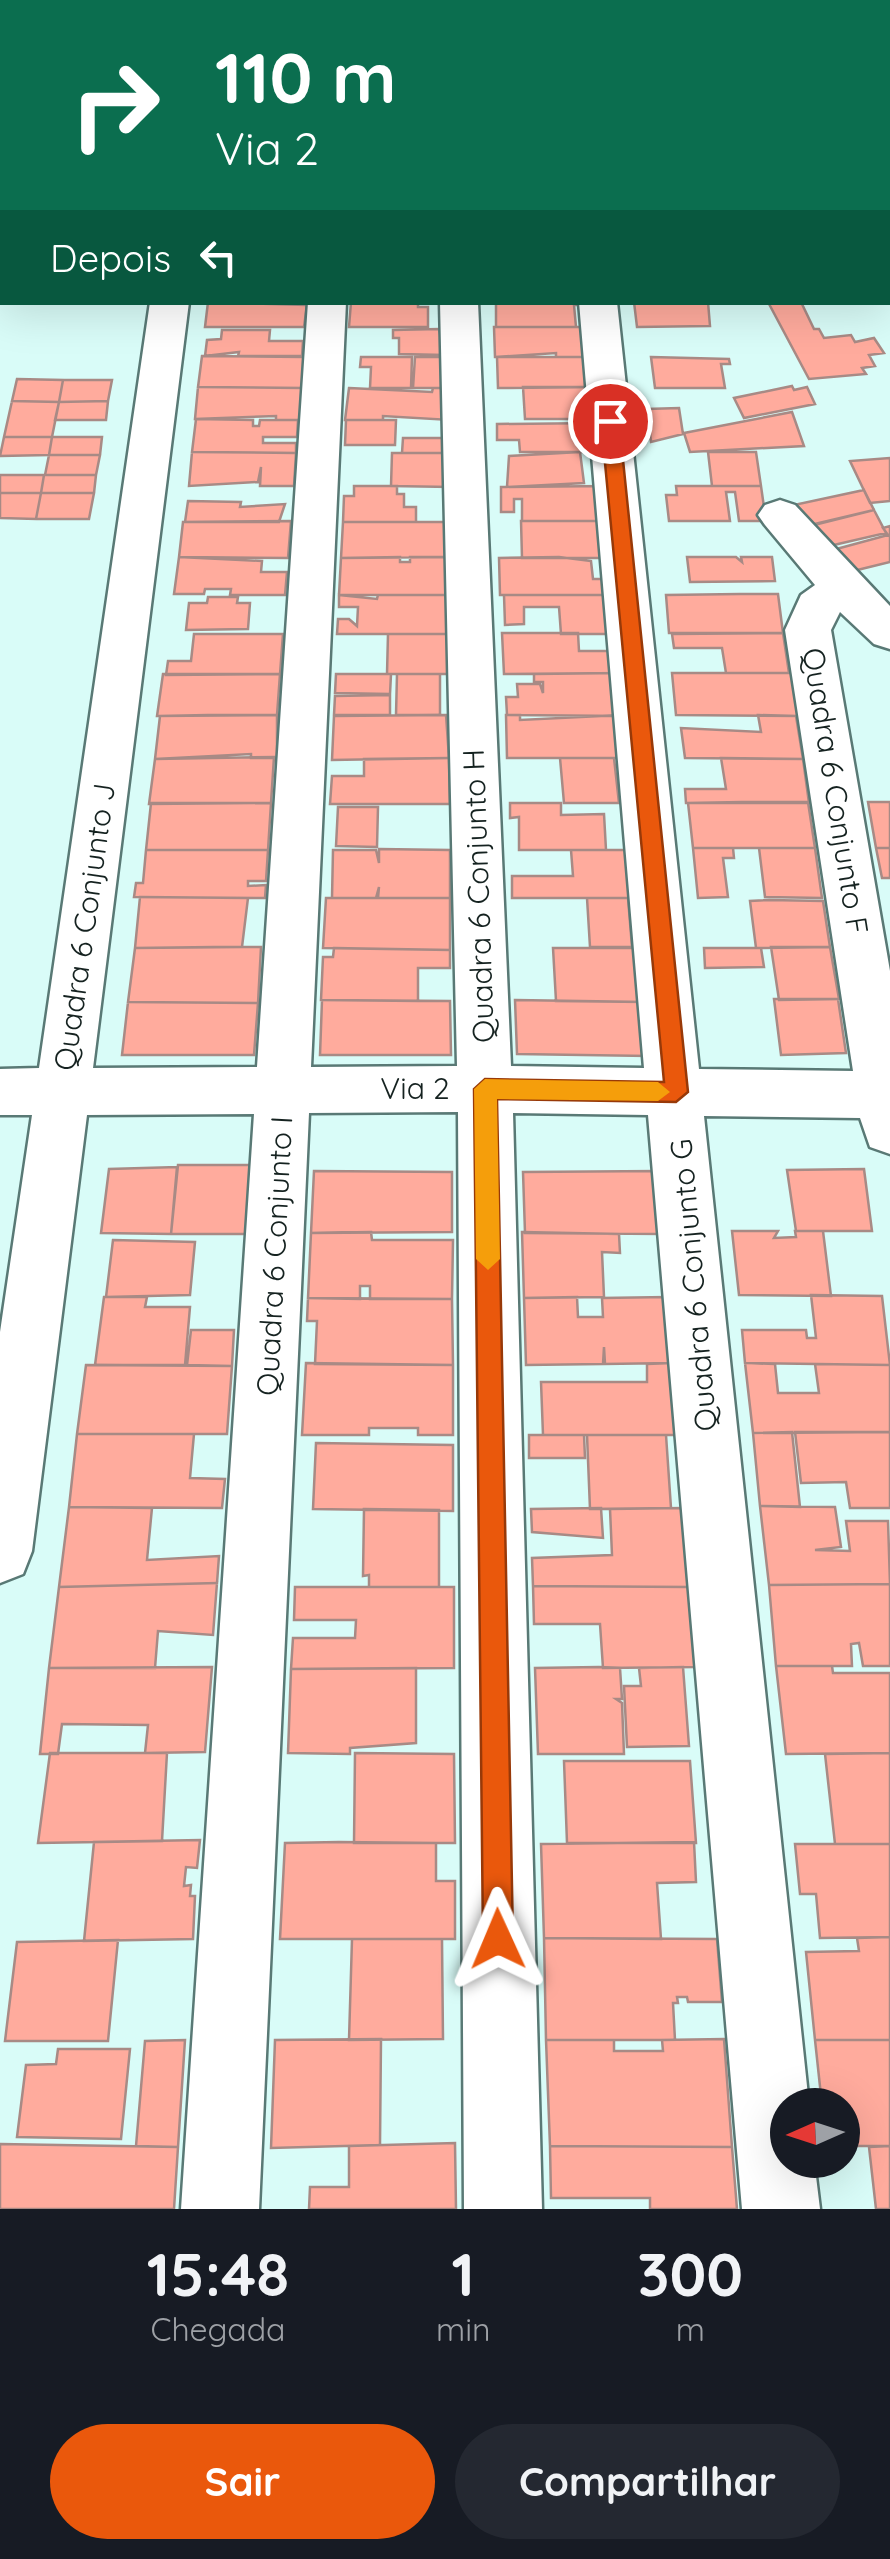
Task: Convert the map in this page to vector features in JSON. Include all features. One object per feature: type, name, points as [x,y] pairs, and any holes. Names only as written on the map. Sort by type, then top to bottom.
[{"type":"street","name":"Quadra 6 Conjunto J","points":[[0,1551],[170,305]]},
{"type":"street","name":"Quadra 6 Conjunto I","points":[[220,2209],[326,305]]},
{"type":"street","name":"Quadra 6 Conjunto H","points":[[459,305],[485,1089],[502,2209]]},
{"type":"street","name":"Quadra 6 Conjunto G","points":[[598,305],[781,2209]]},
{"type":"street","points":[[780,515],[842,587],[890,632]]},
{"type":"street","name":"Quadra 6 Conjunto F","points":[[842,587],[818,606],[808,630],[888,1107]]},
{"type":"street","name":"Via 2","points":[[0,1092],[676,1092],[888,1107]]},
{"type":"building","points":[[208,305],[307,305],[304,327],[205,327]]},
{"type":"building","points":[[351,305],[428,307],[428,327],[349,327]]},
{"type":"building","points":[[496,305],[574,305],[576,327],[496,327]]},
{"type":"building","points":[[634,305],[708,305],[710,326],[637,327]]},
{"type":"building","points":[[770,305],[802,305],[814,329],[819,329],[824,338],[851,335],[855,342],[874,338],[884,353],[869,355],[875,366],[862,368],[866,374],[809,379]]},
{"type":"building","points":[[494,327],[584,327],[585,357],[556,357],[556,353],[495,357]]},
{"type":"building","points":[[439,329],[445,355],[399,354],[399,338],[393,338],[393,330]]},
{"type":"building","points":[[222,330],[270,330],[269,341],[303,341],[302,356],[238,356],[239,352],[205,356],[207,340],[221,339]]},
{"type":"building","points":[[202,356],[304,357],[303,388],[198,387]]},
{"type":"building","points":[[361,357],[412,357],[411,388],[370,388],[371,367],[360,367]]},
{"type":"building","points":[[415,357],[449,357],[450,388],[413,388]]},
{"type":"building","points":[[497,357],[594,357],[597,387],[498,388]]},
{"type":"building","points":[[651,357],[729,359],[730,364],[721,364],[725,388],[655,388]]},
{"type":"building","points":[[17,379],[63,380],[59,402],[12,401]]},
{"type":"building","points":[[63,380],[112,380],[108,401],[59,402]]},
{"type":"building","points":[[792,386],[794,390],[807,387],[815,404],[744,418],[734,398]]},
{"type":"building","points":[[198,387],[303,388],[301,420],[276,420],[276,416],[195,419]]},
{"type":"building","points":[[523,387],[597,387],[599,419],[525,419]]},
{"type":"building","points":[[349,388],[432,392],[433,388],[450,388],[450,420],[383,416],[383,420],[345,420]]},
{"type":"building","points":[[12,401],[59,402],[52,437],[4,437]]},
{"type":"building","points":[[108,401],[106,420],[55,420],[59,402]]},
{"type":"building","points":[[679,408],[683,434],[651,442],[647,409]]},
{"type":"building","points":[[792,412],[804,446],[690,452],[684,433]]},
{"type":"building","points":[[196,419],[253,420],[253,426],[259,426],[260,420],[298,420],[297,437],[263,437],[263,443],[296,443],[296,453],[192,452]]},
{"type":"building","points":[[346,420],[396,420],[395,445],[345,445]]},
{"type":"building","points":[[599,423],[601,452],[520,452],[519,440],[497,440],[497,424]]},
{"type":"building","points":[[4,437],[52,437],[49,455],[0,456]]},
{"type":"building","points":[[52,437],[102,437],[100,455],[49,455]]},
{"type":"building","points":[[403,438],[450,438],[450,453],[402,453]]},
{"type":"building","points":[[192,452],[296,453],[294,486],[260,486],[261,467],[258,482],[189,486]]},
{"type":"building","points":[[580,452],[584,483],[507,487],[509,456]]},
{"type":"building","points":[[708,452],[756,452],[761,486],[712,486]]},
{"type":"building","points":[[392,453],[451,453],[451,487],[391,486]]},
{"type":"building","points":[[49,455],[100,455],[96,475],[45,475]]},
{"type":"building","points":[[890,458],[890,501],[870,503],[850,461]]},
{"type":"building","points":[[0,475],[44,475],[41,493],[0,493]]},
{"type":"building","points":[[44,475],[96,475],[94,493],[41,493]]},
{"type":"building","points":[[354,486],[397,486],[397,494],[404,494],[404,507],[416,507],[416,522],[343,522],[344,496],[354,496]]},
{"type":"building","points":[[606,486],[610,521],[522,521],[522,499],[514,499],[514,512],[501,512],[501,487]]},
{"type":"building","points":[[676,486],[761,486],[766,521],[739,521],[735,492],[726,492],[730,521],[669,521],[666,495],[677,495]]},
{"type":"building","points":[[864,490],[874,510],[802,527],[789,506]]},
{"type":"building","points":[[0,493],[41,493],[36,519],[0,518]]},
{"type":"building","points":[[41,493],[94,493],[89,519],[36,519]]},
{"type":"building","points":[[188,501],[241,502],[240,507],[285,504],[279,522],[185,522]]},
{"type":"building","points":[[874,510],[886,533],[812,550],[798,529]]},
{"type":"building","points":[[291,521],[288,558],[179,557],[183,522]]},
{"type":"building","points":[[521,521],[609,521],[612,558],[522,558]]},
{"type":"building","points":[[343,522],[449,522],[449,557],[341,558]]},
{"type":"building","points":[[890,526],[890,562],[845,573],[829,551],[888,535],[883,528]]},
{"type":"building","points":[[179,557],[262,561],[261,572],[287,572],[285,595],[230,595],[231,589],[174,594]]},
{"type":"building","points":[[400,557],[400,562],[410,562],[410,557],[449,557],[449,595],[339,595],[341,558]]},
{"type":"building","points":[[687,557],[736,557],[742,562],[741,557],[772,557],[775,581],[690,582]]},
{"type":"building","points":[[499,558],[591,561],[593,579],[613,579],[614,595],[500,595]]},
{"type":"building","points":[[778,594],[783,633],[669,633],[666,595]]},
{"type":"building","points":[[339,595],[377,599],[378,595],[449,595],[449,634],[337,634],[338,619],[349,619],[357,626],[358,607],[339,607]]},
{"type":"building","points":[[504,595],[614,595],[617,634],[561,634],[559,607],[524,607],[524,624],[505,625]]},
{"type":"building","points":[[208,597],[238,597],[237,603],[250,603],[248,629],[186,630],[189,603],[207,603]]},
{"type":"building","points":[[502,633],[578,633],[579,651],[617,651],[618,673],[504,674]]},
{"type":"building","points":[[783,633],[789,673],[726,673],[722,648],[674,648],[672,634]]},
{"type":"building","points":[[194,634],[283,634],[280,674],[166,675],[168,661],[191,661]]},
{"type":"building","points":[[388,634],[451,634],[451,674],[387,674]]},
{"type":"building","points":[[621,673],[624,716],[507,715],[506,697],[518,697],[517,684],[540,684],[543,693],[543,682],[534,682],[534,674]]},
{"type":"building","points":[[672,673],[792,673],[799,716],[676,715]]},
{"type":"building","points":[[163,674],[280,674],[277,715],[157,716]]},
{"type":"building","points":[[336,674],[391,674],[390,694],[335,693]]},
{"type":"building","points":[[397,674],[440,674],[440,715],[396,715]]},
{"type":"building","points":[[390,695],[390,715],[334,715],[335,696]]},
{"type":"building","points":[[277,715],[277,758],[251,758],[251,754],[155,759],[160,716]]},
{"type":"building","points":[[446,715],[449,758],[332,760],[334,716]]},
{"type":"building","points":[[506,715],[520,715],[520,720],[622,715],[625,758],[507,758]]},
{"type":"building","points":[[758,715],[796,716],[803,759],[685,758],[681,728],[761,732]]},
{"type":"building","points":[[274,757],[271,803],[149,804],[155,759]]},
{"type":"building","points":[[449,758],[450,804],[330,804],[332,776],[364,776],[364,759]]},
{"type":"building","points":[[560,758],[614,758],[619,803],[564,803]]},
{"type":"building","points":[[721,758],[803,759],[809,803],[686,803],[685,789],[726,789]]},
{"type":"building","points":[[808,802],[815,848],[693,848],[688,803]]},
{"type":"building","points":[[868,802],[890,802],[890,848],[876,848]]},
{"type":"building","points":[[151,803],[271,803],[268,850],[146,850]]},
{"type":"building","points":[[510,803],[561,803],[561,815],[604,814],[606,850],[519,850],[519,817],[510,818]]},
{"type":"building","points":[[338,807],[378,807],[377,847],[336,846]]},
{"type":"building","points":[[693,848],[733,848],[734,858],[723,858],[728,897],[698,898]]},
{"type":"building","points":[[759,848],[815,848],[822,898],[765,897]]},
{"type":"building","points":[[876,848],[890,848],[890,878],[882,878]]},
{"type":"building","points":[[379,849],[450,850],[450,898],[378,898],[379,887],[376,898],[332,898],[333,850],[376,850],[379,863]]},
{"type":"building","points":[[146,850],[268,850],[266,881],[248,881],[248,886],[266,885],[265,898],[134,897],[136,883],[143,883]]},
{"type":"building","points":[[571,850],[633,850],[636,898],[512,898],[512,876],[573,876]]},
{"type":"building","points":[[140,897],[248,898],[242,947],[135,948]]},
{"type":"building","points":[[326,898],[450,898],[450,950],[323,948]]},
{"type":"building","points":[[587,898],[628,898],[632,947],[590,947]]},
{"type":"building","points":[[750,901],[823,901],[830,947],[756,948]]},
{"type":"building","points":[[261,947],[258,1003],[128,1002],[135,948]]},
{"type":"building","points":[[771,947],[830,947],[839,999],[779,1000]]},
{"type":"building","points":[[334,948],[450,950],[450,968],[418,968],[418,1001],[321,1000],[323,957],[333,957]]},
{"type":"building","points":[[553,948],[640,948],[645,1002],[556,1001]]},
{"type":"building","points":[[704,948],[761,948],[764,967],[705,968]]},
{"type":"building","points":[[774,999],[838,999],[846,1053],[781,1055]]},
{"type":"building","points":[[322,1000],[450,1001],[451,1055],[320,1055]]},
{"type":"building","points":[[515,1000],[644,1002],[648,1056],[517,1054]]},
{"type":"building","points":[[128,1002],[258,1003],[254,1055],[122,1055]]},
{"type":"building","points":[[178,1165],[254,1165],[250,1234],[171,1234]]},
{"type":"building","points":[[177,1167],[171,1234],[101,1233],[109,1169]]},
{"type":"building","points":[[864,1169],[872,1231],[796,1231],[787,1170]]},
{"type":"building","points":[[314,1171],[452,1172],[452,1232],[311,1233]]},
{"type":"building","points":[[658,1171],[663,1234],[525,1233],[523,1172]]},
{"type":"building","points":[[732,1231],[778,1231],[774,1238],[796,1237],[795,1231],[823,1231],[831,1296],[739,1295]]},
{"type":"building","points":[[371,1232],[372,1240],[453,1240],[452,1299],[370,1299],[370,1286],[360,1286],[360,1299],[308,1298],[311,1233]]},
{"type":"building","points":[[522,1232],[619,1234],[620,1253],[602,1252],[604,1297],[524,1298]]},
{"type":"building","points":[[113,1240],[195,1242],[190,1295],[106,1297]]},
{"type":"building","points":[[811,1295],[882,1296],[890,1365],[745,1363],[742,1330],[806,1330],[807,1338],[816,1338]]},
{"type":"building","points":[[104,1297],[147,1297],[145,1307],[190,1307],[185,1365],[95,1365]]},
{"type":"building","points":[[577,1297],[578,1317],[603,1317],[602,1298],[667,1297],[672,1363],[605,1364],[604,1347],[603,1364],[526,1365],[524,1298]]},
{"type":"building","points":[[308,1298],[452,1299],[453,1365],[315,1364],[317,1321],[307,1321]]},
{"type":"building","points":[[191,1330],[234,1330],[232,1366],[187,1365]]},
{"type":"building","points":[[306,1363],[453,1365],[453,1435],[418,1435],[418,1428],[369,1428],[369,1435],[302,1435]]},
{"type":"building","points":[[672,1363],[678,1435],[543,1435],[541,1382],[647,1382],[647,1364]]},
{"type":"building","points":[[745,1363],[775,1364],[778,1393],[819,1393],[815,1364],[890,1365],[890,1432],[753,1433]]},
{"type":"building","points":[[86,1365],[232,1366],[227,1434],[77,1434]]},
{"type":"building","points":[[792,1432],[800,1507],[760,1506],[753,1433]]},
{"type":"building","points":[[795,1432],[890,1432],[890,1508],[850,1508],[846,1482],[801,1483]]},
{"type":"building","points":[[77,1434],[194,1434],[190,1478],[225,1479],[222,1508],[69,1507]]},
{"type":"building","points":[[529,1435],[584,1435],[585,1458],[529,1458]]},
{"type":"building","points":[[587,1435],[666,1435],[671,1508],[590,1509]]},
{"type":"building","points":[[316,1443],[453,1445],[453,1511],[313,1509]]},
{"type":"building","points":[[760,1506],[835,1507],[841,1547],[815,1550],[850,1551],[846,1521],[888,1521],[890,1584],[769,1585]]},
{"type":"building","points":[[69,1507],[152,1508],[147,1560],[219,1556],[217,1583],[59,1587]]},
{"type":"building","points":[[601,1508],[603,1538],[532,1532],[531,1509]]},
{"type":"building","points":[[683,1508],[689,1587],[533,1586],[532,1558],[612,1555],[610,1509]]},
{"type":"building","points":[[364,1509],[439,1510],[439,1587],[369,1587],[369,1575],[363,1576]]},
{"type":"building","points":[[217,1583],[213,1635],[158,1631],[155,1668],[49,1668],[59,1587]]},
{"type":"building","points":[[890,1584],[890,1666],[863,1666],[859,1643],[851,1644],[852,1666],[776,1666],[769,1585]]},
{"type":"building","points":[[533,1586],[689,1587],[696,1667],[603,1668],[600,1624],[534,1624]]},
{"type":"building","points":[[295,1587],[454,1587],[454,1668],[291,1669],[293,1638],[355,1638],[356,1620],[294,1620]]},
{"type":"building","points":[[776,1666],[832,1666],[833,1673],[890,1673],[890,1753],[786,1754]]},
{"type":"building","points":[[212,1667],[205,1752],[145,1753],[148,1725],[62,1724],[58,1754],[40,1754],[49,1668]]},
{"type":"building","points":[[683,1667],[689,1746],[627,1747],[624,1686],[641,1686],[639,1668]]},
{"type":"building","points":[[416,1668],[416,1743],[350,1748],[350,1754],[288,1753],[291,1669]]},
{"type":"building","points":[[535,1668],[620,1668],[622,1699],[616,1699],[622,1703],[624,1754],[538,1754]]},
{"type":"building","points":[[50,1753],[167,1753],[162,1841],[38,1843]]},
{"type":"building","points":[[355,1753],[454,1754],[455,1843],[354,1843]]},
{"type":"building","points":[[890,1753],[890,1844],[835,1844],[825,1754]]},
{"type":"building","points":[[564,1761],[690,1761],[696,1843],[567,1843]]},
{"type":"building","points":[[200,1840],[197,1868],[186,1867],[184,1886],[191,1885],[190,1896],[195,1896],[193,1939],[84,1941],[94,1842]]},
{"type":"building","points":[[694,1842],[696,1882],[657,1883],[661,1939],[544,1938],[541,1844]]},
{"type":"building","points":[[285,1843],[436,1843],[436,1881],[455,1881],[455,1939],[280,1939]]},
{"type":"building","points":[[795,1844],[890,1844],[890,1937],[820,1938],[816,1894],[800,1894]]},
{"type":"building","points":[[890,1937],[890,2040],[815,2040],[806,1952],[859,1951],[857,1938]]},
{"type":"building","points":[[544,1938],[717,1939],[722,2002],[688,2002],[687,1997],[677,1997],[678,2003],[673,2003],[675,2040],[546,2040]]},
{"type":"building","points":[[352,1939],[442,1939],[443,2039],[349,2040]]},
{"type":"building","points":[[118,1940],[108,2041],[5,2041],[17,1942]]},
{"type":"building","points":[[381,2039],[380,2145],[271,2148],[275,2040]]},
{"type":"building","points":[[724,2039],[732,2147],[550,2146],[546,2040],[614,2040],[614,2051],[663,2051],[662,2040]]},
{"type":"building","points":[[185,2040],[178,2147],[136,2146],[145,2041]]},
{"type":"building","points":[[815,2040],[890,2040],[890,2146],[860,2146],[860,2088],[820,2088]]},
{"type":"building","points":[[58,2049],[130,2049],[121,2139],[17,2137],[26,2065],[56,2064]]},
{"type":"building","points":[[455,2143],[456,2209],[309,2209],[310,2187],[349,2187],[349,2146]]},
{"type":"building","points":[[0,2144],[178,2147],[174,2209],[0,2209]]},
{"type":"building","points":[[550,2146],[732,2147],[737,2209],[650,2209],[650,2198],[551,2198]]},
{"type":"building","points":[[890,2146],[890,2209],[876,2209],[869,2147]]},
{"type":"slow traffic","points":[[488,1259],[485,1089],[658,1092]]},
{"type":"route","points":[[498,1939],[485,1089],[676,1092],[610,421]]}]
